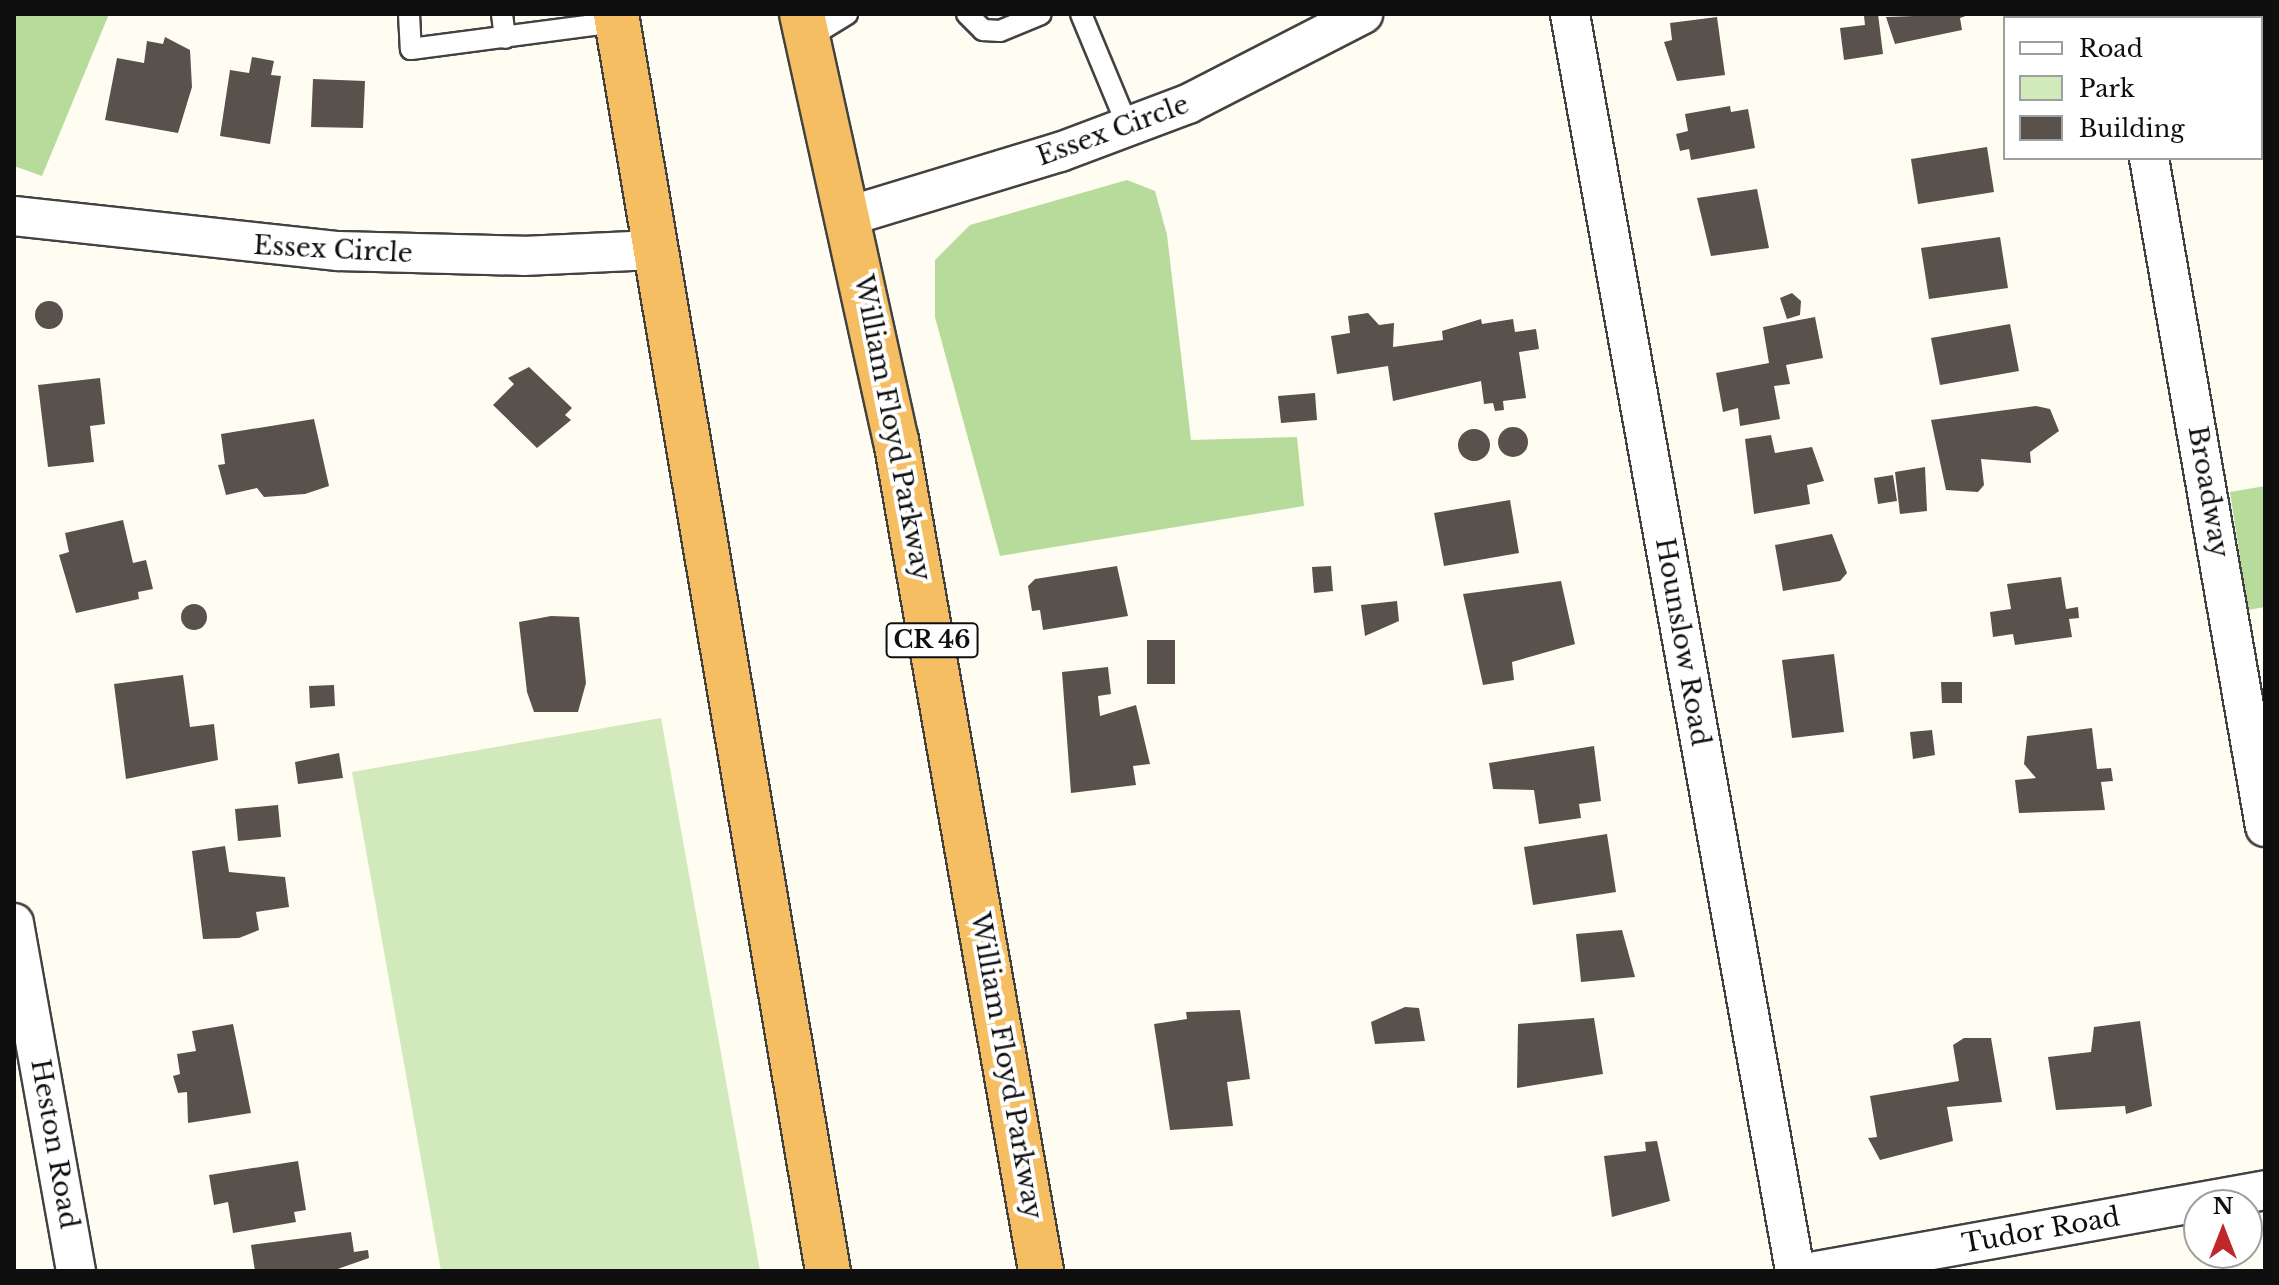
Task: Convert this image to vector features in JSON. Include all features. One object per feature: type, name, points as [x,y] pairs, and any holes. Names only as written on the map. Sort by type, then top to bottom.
[{"type":"highway","points":[[617,18],[828,1271]]},
{"type":"highway","name":"William Floyd Parkway","points":[[805,26],[849,216],[917,556],[1041,1271]]},
{"type":"street","name":"Essex Circle","points":[[849,216],[1128,127],[1243,79],[1363,14]]},
{"type":"street","name":"Hounslow Road","points":[[1570,14],[1795,1271]]},
{"type":"street","name":"Broadway","points":[[2149,160],[2265,827]]},
{"type":"street","name":"Essex Circle","points":[[14,216],[338,251],[523,256],[654,250]]},
{"type":"street","name":"Heston Road","points":[[14,923],[76,1271]]},
{"type":"street","name":"Tudor Road","points":[[1816,1271],[2265,1190]]},
{"type":"lane","points":[[409,14],[411,49],[505,38],[617,18]]},
{"type":"lane","points":[[502,14],[505,38]]},
{"type":"lane","points":[[805,26],[847,14]]},
{"type":"lane","points":[[967,14],[983,30],[1000,31],[1041,14]]},
{"type":"lane","points":[[1081,14],[1128,127]]},
{"type":"green space","points":[[14,14],[109,14],[42,176],[14,166]]},
{"type":"green space","points":[[1127,180],[1155,191],[1167,235],[1191,440],[1297,437],[1304,506],[1000,556],[935,317],[935,260],[970,225]]},
{"type":"green space","points":[[2265,486],[2265,607],[2248,610],[2230,492]]},
{"type":"green space","points":[[661,718],[760,1271],[441,1271],[352,772]]},
{"type":"building","points":[[1878,14],[1883,54],[1844,60],[1840,28],[1865,25],[1864,16]]},
{"type":"building","points":[[1971,14],[1960,18],[1962,30],[1895,44],[1886,17]]},
{"type":"building","points":[[1717,17],[1725,75],[1677,81],[1664,42],[1672,40],[1670,23]]},
{"type":"building","points":[[165,37],[190,50],[192,87],[178,133],[105,120],[117,58],[144,63],[147,41],[163,44]]},
{"type":"building","points":[[252,57],[274,61],[271,75],[281,76],[270,144],[220,136],[230,70],[249,73]]},
{"type":"building","points":[[313,79],[365,81],[363,128],[311,127]]},
{"type":"building","points":[[1730,106],[1731,112],[1748,109],[1755,148],[1691,160],[1689,149],[1680,151],[1676,134],[1688,131],[1685,114]]},
{"type":"building","points":[[1987,147],[1994,192],[1918,204],[1911,159]]},
{"type":"building","points":[[1757,189],[1769,248],[1711,256],[1697,198]]},
{"type":"building","points":[[2000,237],[2008,288],[1929,299],[1921,248]]},
{"type":"building","points":[[1792,293],[1801,301],[1800,315],[1787,319],[1780,298]]},
{"type":"building","points":[[49,301],[59,305],[63,315],[59,325],[49,329],[39,325],[35,315],[39,305]]},
{"type":"building","points":[[1368,313],[1379,325],[1394,323],[1393,347],[1443,340],[1442,331],[1481,319],[1482,324],[1513,319],[1515,332],[1536,329],[1539,349],[1519,352],[1526,398],[1503,401],[1504,410],[1495,411],[1493,403],[1484,404],[1481,381],[1393,401],[1388,366],[1337,374],[1331,336],[1350,333],[1348,316]]},
{"type":"building","points":[[1815,317],[1823,358],[1786,365],[1790,384],[1774,386],[1780,419],[1740,426],[1738,408],[1723,412],[1716,373],[1769,363],[1763,327]]},
{"type":"building","points":[[2010,324],[2019,371],[1940,385],[1931,338]]},
{"type":"building","points":[[529,367],[572,408],[565,415],[571,420],[537,448],[493,405],[514,384],[508,378]]},
{"type":"building","points":[[100,378],[105,424],[90,426],[94,462],[48,467],[38,385]]},
{"type":"building","points":[[1315,393],[1317,420],[1281,423],[1278,396]]},
{"type":"building","points":[[2036,406],[2050,409],[2059,431],[2030,452],[2031,463],[1981,459],[1984,485],[1978,492],[1946,490],[1931,420]]},
{"type":"building","points":[[314,419],[329,486],[305,494],[264,497],[257,488],[226,495],[218,465],[225,464],[221,434]]},
{"type":"building","points":[[1513,427],[1524,431],[1528,442],[1524,453],[1513,457],[1502,453],[1498,442],[1502,431]]},
{"type":"building","points":[[1474,429],[1486,433],[1490,445],[1486,457],[1474,461],[1462,457],[1458,445],[1462,433]]},
{"type":"building","points":[[1771,435],[1775,453],[1812,447],[1824,481],[1807,485],[1810,504],[1754,514],[1745,439]]},
{"type":"building","points":[[1925,467],[1927,511],[1900,514],[1895,472]]},
{"type":"building","points":[[1893,475],[1897,501],[1878,504],[1874,478]]},
{"type":"building","points":[[1510,500],[1519,553],[1444,566],[1434,513]]},
{"type":"building","points":[[123,520],[133,563],[146,560],[153,589],[138,592],[139,599],[76,613],[59,555],[69,552],[65,533]]},
{"type":"building","points":[[1832,534],[1847,573],[1840,581],[1783,591],[1775,545]]},
{"type":"building","points":[[1117,566],[1128,616],[1043,630],[1040,610],[1032,611],[1028,586],[1035,579]]},
{"type":"building","points":[[1331,566],[1333,591],[1314,593],[1312,567]]},
{"type":"building","points":[[2061,577],[2066,609],[2078,607],[2079,618],[2069,619],[2072,637],[2015,645],[2013,634],[1993,637],[1990,612],[2011,609],[2007,584]]},
{"type":"building","points":[[1561,581],[1575,644],[1512,662],[1514,680],[1483,685],[1463,594]]},
{"type":"building","points":[[1397,601],[1399,621],[1365,636],[1361,605]]},
{"type":"building","points":[[194,604],[203,608],[207,617],[203,626],[194,630],[185,626],[181,617],[185,608]]},
{"type":"building","points":[[551,616],[579,617],[586,683],[578,712],[534,712],[527,692],[519,622]]},
{"type":"building","points":[[1147,640],[1175,640],[1175,684],[1147,684]]},
{"type":"building","points":[[1834,654],[1844,732],[1792,738],[1782,660]]},
{"type":"building","points":[[1108,667],[1111,694],[1098,696],[1100,716],[1136,705],[1150,764],[1133,766],[1136,785],[1071,793],[1062,672]]},
{"type":"building","points":[[183,675],[190,727],[214,724],[218,760],[126,779],[114,684]]},
{"type":"building","points":[[1941,682],[1962,682],[1962,703],[1942,703]]},
{"type":"building","points":[[334,685],[335,706],[310,708],[309,686]]},
{"type":"building","points":[[2092,728],[2097,769],[2111,768],[2113,781],[2101,782],[2105,810],[2019,813],[2015,780],[2036,778],[2024,764],[2027,736]]},
{"type":"building","points":[[1932,730],[1935,755],[1913,759],[1910,732]]},
{"type":"building","points":[[1594,746],[1601,801],[1579,804],[1581,818],[1539,824],[1534,790],[1493,789],[1489,763]]},
{"type":"building","points":[[339,753],[343,778],[298,784],[295,762]]},
{"type":"building","points":[[278,805],[281,837],[238,841],[235,809]]},
{"type":"building","points":[[1607,834],[1616,892],[1533,905],[1524,847]]},
{"type":"building","points":[[225,846],[229,872],[285,877],[289,907],[256,912],[259,930],[239,938],[203,939],[192,851]]},
{"type":"building","points":[[1622,930],[1635,977],[1581,982],[1576,934]]},
{"type":"building","points":[[1405,1007],[1419,1008],[1425,1041],[1375,1044],[1371,1022]]},
{"type":"building","points":[[1240,1010],[1250,1079],[1227,1082],[1233,1126],[1170,1130],[1154,1024],[1187,1019],[1186,1012]]},
{"type":"building","points":[[1594,1018],[1603,1074],[1517,1088],[1518,1024]]},
{"type":"building","points":[[2140,1021],[2152,1106],[2126,1114],[2125,1106],[2056,1110],[2048,1057],[2091,1052],[2094,1027]]},
{"type":"building","points":[[233,1024],[251,1113],[188,1123],[187,1092],[178,1093],[173,1076],[180,1074],[177,1054],[196,1051],[192,1031]]},
{"type":"building","points":[[1964,1038],[1991,1038],[2002,1102],[1947,1107],[1953,1141],[1880,1160],[1868,1138],[1877,1137],[1870,1096],[1959,1081],[1953,1045]]},
{"type":"building","points":[[1657,1141],[1670,1201],[1612,1217],[1604,1156],[1646,1151],[1645,1142]]},
{"type":"building","points":[[298,1161],[306,1210],[294,1212],[296,1222],[233,1233],[228,1202],[214,1205],[209,1175]]},
{"type":"building","points":[[351,1232],[354,1252],[368,1250],[369,1258],[332,1271],[255,1271],[251,1245]]}]
